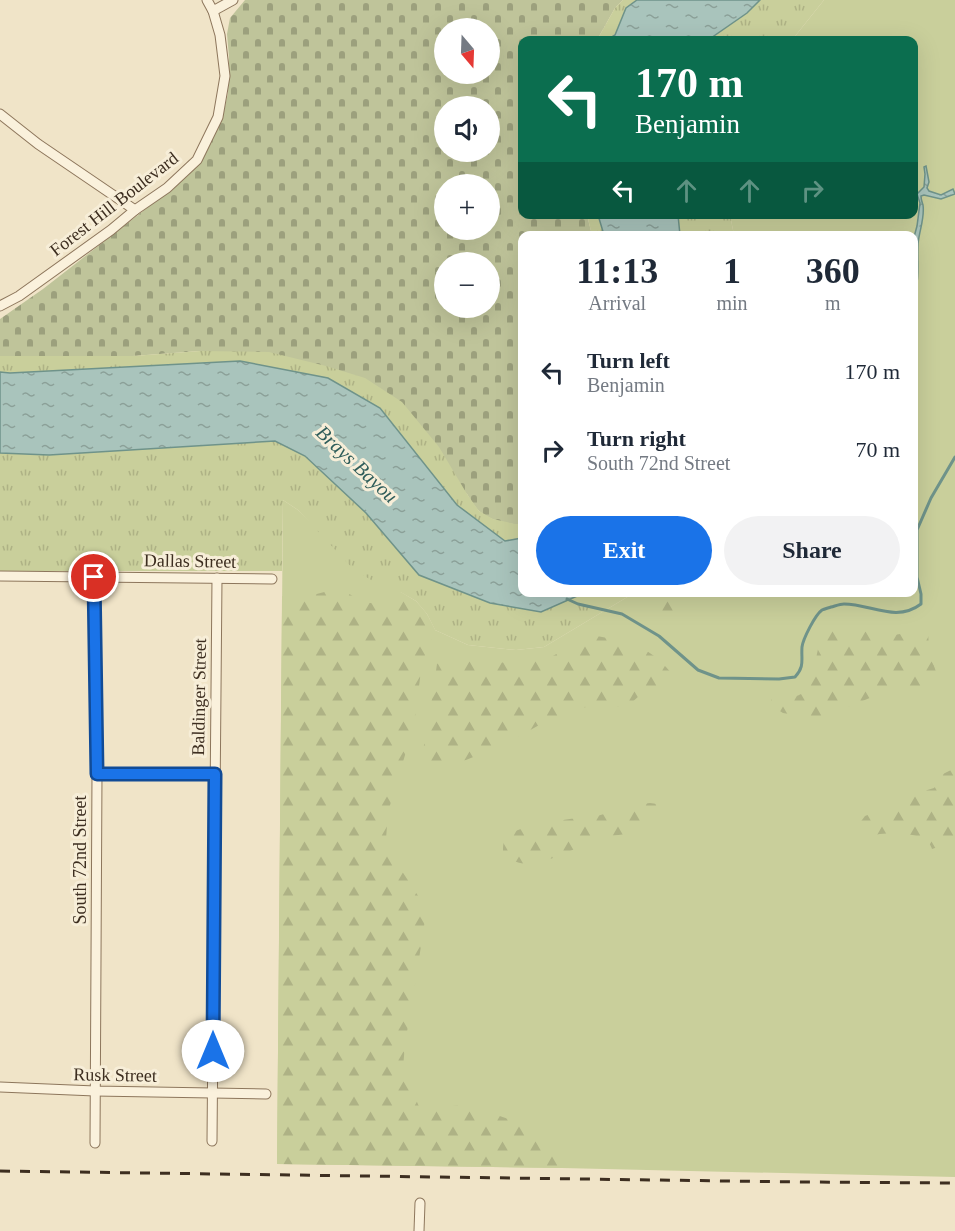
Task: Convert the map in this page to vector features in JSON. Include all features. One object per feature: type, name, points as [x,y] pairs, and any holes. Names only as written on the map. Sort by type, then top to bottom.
[{"type":"street","name":"Forest Hill Boulevard","points":[[0,306],[19,296],[111,230],[167,188],[197,160],[218,117],[225,76],[220,35],[207,0]]},
{"type":"street","points":[[213,11],[233,0]]},
{"type":"street","points":[[0,114],[38,144],[135,210]]},
{"type":"street","name":"Dallas Street","points":[[0,576],[272,579]]},
{"type":"street","name":"South 72nd Street","points":[[94,577],[97,774],[95,1143]]},
{"type":"street","name":"Baldinger Street","points":[[212,1141],[217,578]]},
{"type":"street","points":[[97,774],[215,774]]},
{"type":"street","name":"Rusk Street","points":[[0,1088],[266,1094]]},
{"type":"street","points":[[419,1231],[420,1203]]},
{"type":"green space","points":[[245,0],[623,0],[615,8],[599,36],[518,36],[518,219],[588,219],[591,231],[518,231],[518,524],[505,523],[488,517],[477,509],[467,494],[200,351],[133,356],[0,356],[0,319],[43,289],[156,201],[203,156],[222,120],[228,93],[227,34],[230,18]]},
{"type":"green space","points":[[623,0],[824,0],[795,36],[599,36],[615,8]]},
{"type":"green space","points":[[824,0],[955,0],[955,1177],[277,1164],[283,500],[298,510],[319,531],[416,601],[427,614],[435,630],[468,645],[516,650],[544,647],[627,597],[918,597],[918,231],[733,231],[731,219],[918,219],[918,36],[795,36]]},
{"type":"green space","points":[[588,219],[731,219],[733,231],[591,231]]},
{"type":"green space","points":[[200,351],[269,352],[365,378],[402,402],[439,447],[479,511],[493,519],[518,524],[518,597],[627,597],[544,647],[516,650],[468,645],[435,630],[427,614],[416,601],[354,570],[298,510],[283,500],[282,571],[0,571],[0,356],[133,356]]},
{"type":"green space","points":[[342,589],[360,601],[376,604],[402,593],[422,608],[435,630],[422,663],[414,725],[388,812],[386,839],[396,862],[424,905],[425,920],[405,1043],[403,1069],[420,1109],[447,1106],[470,1107],[534,1129],[552,1142],[562,1168],[277,1164],[282,596],[309,596]]},
{"type":"green space","points":[[644,597],[690,597],[664,621],[640,599]]},
{"type":"green space","points":[[844,627],[893,635],[925,627],[928,630],[929,650],[936,672],[928,683],[915,688],[877,695],[838,711],[813,718],[783,713],[772,706],[773,695],[797,696],[808,688],[812,681],[819,645],[823,637],[830,631]]},
{"type":"green space","points":[[591,635],[639,647],[658,659],[676,679],[670,684],[648,690],[630,704],[618,707],[604,704],[581,708],[548,720],[518,737],[461,762],[426,768],[420,764],[437,664],[447,657],[465,656],[491,662],[520,663],[551,657]]},
{"type":"green space","points":[[955,768],[955,841],[932,849],[928,842],[914,835],[890,833],[869,836],[862,829],[859,824],[865,816],[894,808],[934,788],[941,775]]},
{"type":"green space","points":[[657,804],[661,808],[661,813],[655,821],[641,831],[598,839],[536,863],[512,860],[503,852],[507,837],[515,831],[551,822],[597,816],[604,814],[610,808]]},
{"type":"water","points":[[637,0],[760,0],[747,13],[714,36],[613,36],[626,8]]},
{"type":"water","points":[[926,166],[929,191],[941,195],[953,189],[955,194],[941,199],[921,196],[923,214],[918,244],[918,231],[916,231],[920,203],[918,193],[924,187],[924,167]]},
{"type":"water","points":[[599,219],[678,219],[680,231],[603,231]]},
{"type":"water","name":"Brays Bayou","points":[[240,361],[328,378],[380,408],[457,505],[505,541],[518,539],[518,597],[575,597],[541,612],[490,603],[419,575],[366,513],[305,456],[275,441],[49,455],[0,453],[0,372]]},
{"type":"waterway","points":[[918,528],[931,498],[955,457]]},
{"type":"waterway","points":[[567,599],[578,604],[622,614],[659,636],[698,670],[719,678],[779,679],[795,677],[798,673],[805,639],[822,610],[844,604],[902,612],[921,604],[918,581]]},
{"type":"railway","points":[[0,1171],[955,1183]]},
{"type":"route","points":[[94,577],[97,774],[215,774],[213,1051]]}]
